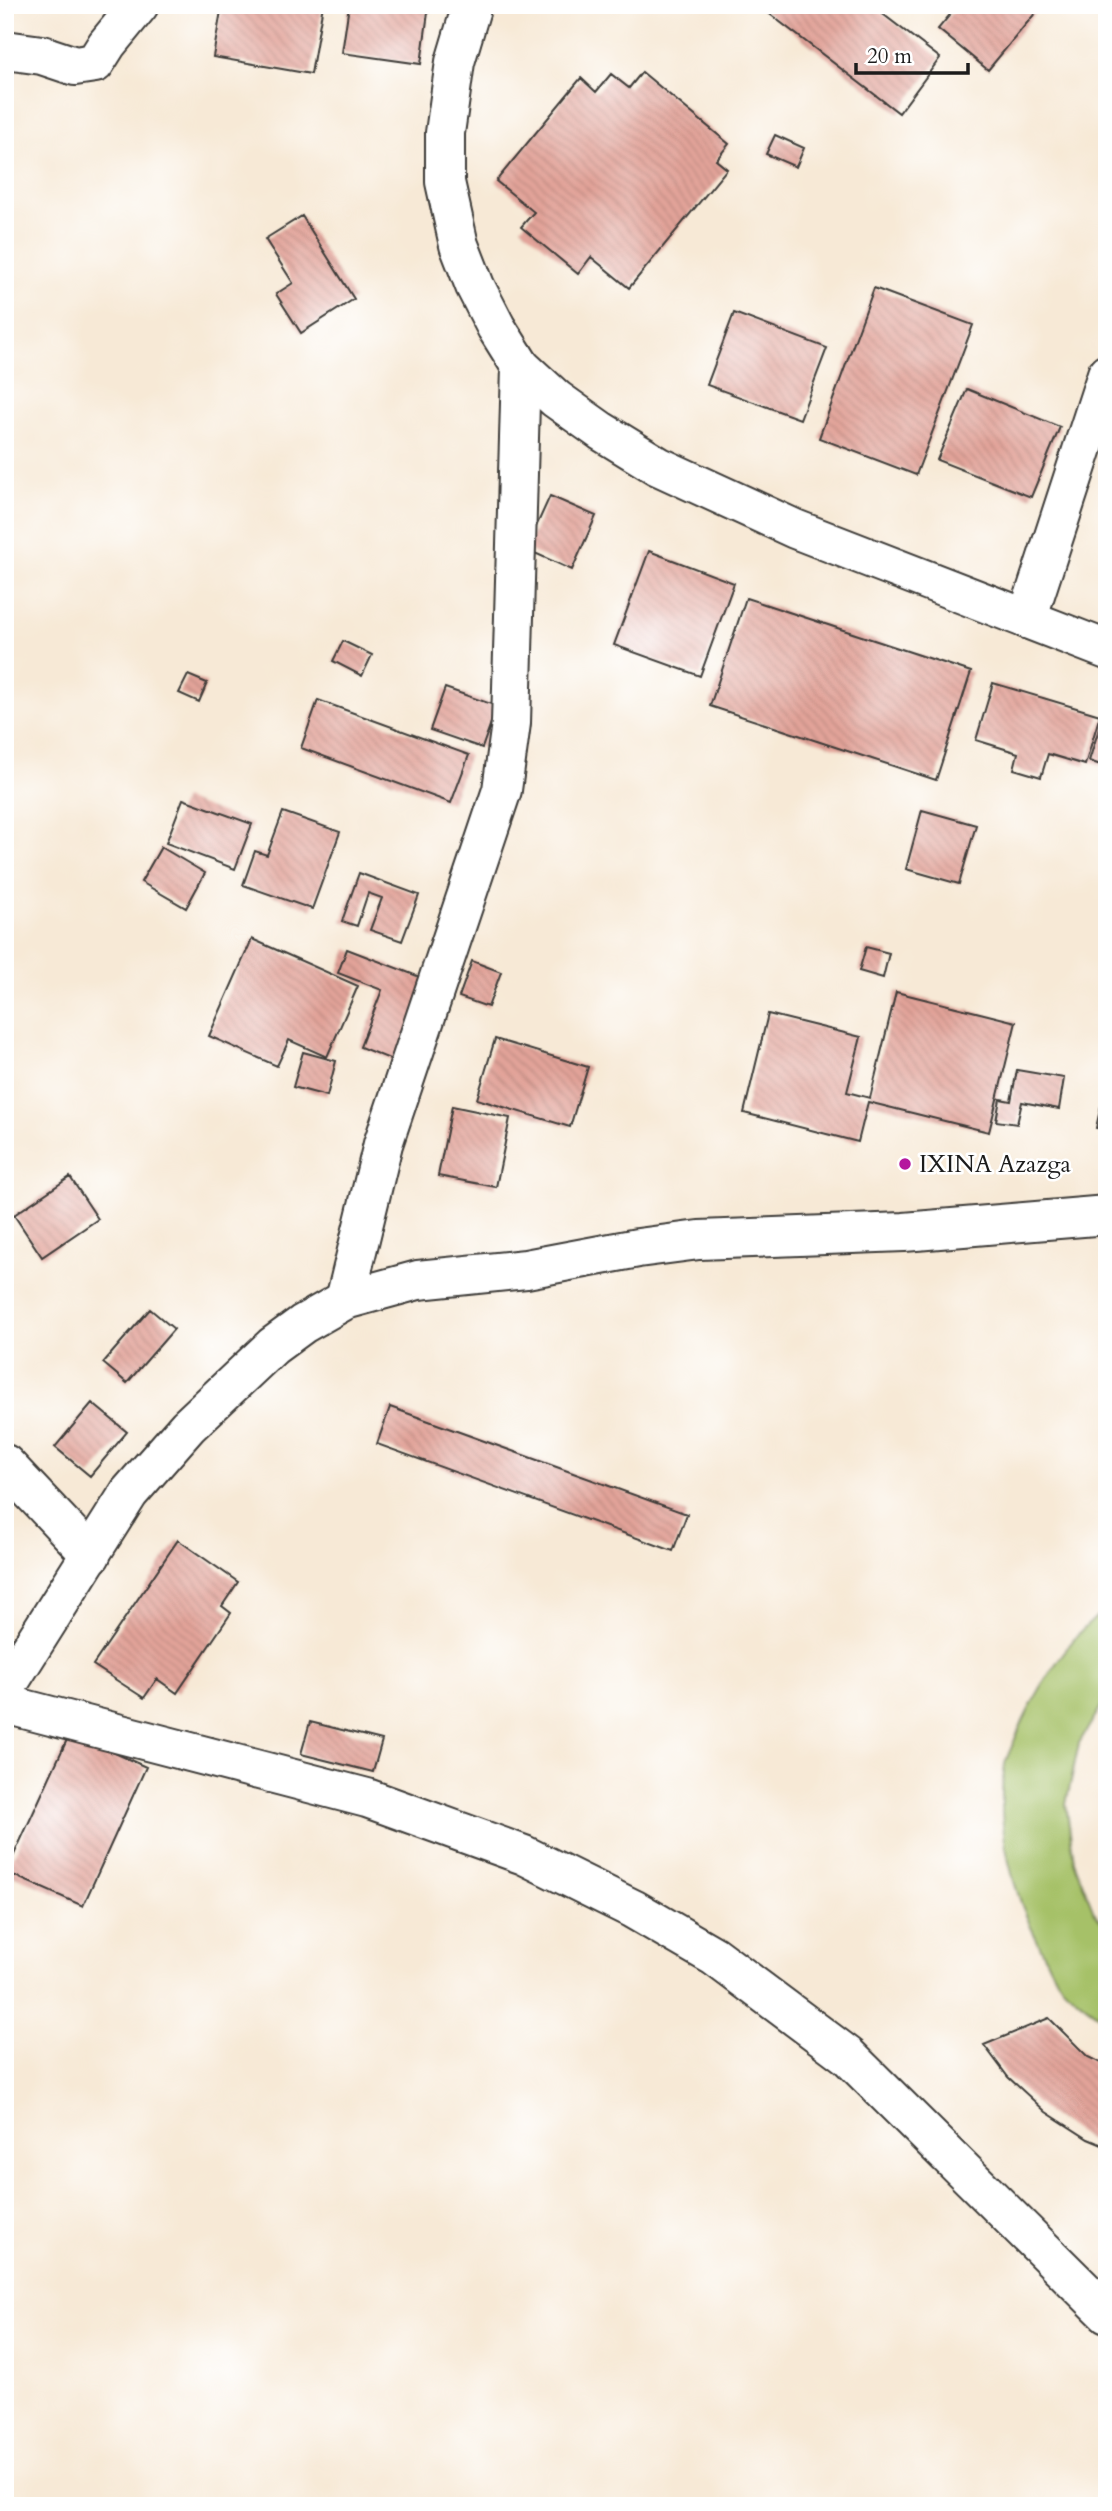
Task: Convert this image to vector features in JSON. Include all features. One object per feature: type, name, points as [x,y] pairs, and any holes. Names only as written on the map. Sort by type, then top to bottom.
[{"type":"street","points":[[5,50],[41,55],[75,66],[95,63],[139,5]]},
{"type":"street","points":[[472,5],[455,62],[445,133],[446,182],[459,245],[475,286],[521,367],[556,399],[658,466],[795,528],[1107,650]]},
{"type":"street","points":[[345,1300],[383,1144],[502,790],[511,723],[521,367]]},
{"type":"street","points":[[1027,619],[1107,374]]},
{"type":"street","points":[[5,1689],[129,1493],[188,1426],[273,1346],[303,1324],[345,1300],[418,1280],[455,1274],[526,1269],[638,1248],[699,1241],[904,1232],[1107,1215]]},
{"type":"street","points":[[5,1464],[91,1555]]},
{"type":"street","points":[[5,1704],[367,1798],[524,1855],[634,1909],[713,1956],[848,2056],[1107,2313]]},
{"type":"green space","points":[[1107,1610],[1107,1697],[1079,1743],[1066,1804],[1074,1861],[1094,1912],[1107,1927],[1107,2020],[1073,1996],[1057,1979],[1022,1907],[1004,1836],[1002,1788],[1005,1764],[1031,1705],[1065,1650]]},
{"type":"building","points":[[222,5],[323,5],[311,74],[213,57]]},
{"type":"building","points":[[349,5],[429,5],[421,64],[342,53]]},
{"type":"building","points":[[758,5],[871,5],[940,58],[899,113]]},
{"type":"building","points":[[958,5],[1042,5],[988,70],[938,29]]},
{"type":"building","points":[[642,72],[729,144],[716,160],[727,169],[629,288],[591,257],[578,274],[521,227],[534,212],[496,181],[581,78],[596,92],[611,74],[629,88]]},
{"type":"building","points":[[775,135],[804,148],[796,167],[766,154]]},
{"type":"building","points":[[302,216],[354,299],[301,333],[276,294],[293,283],[265,239]]},
{"type":"building","points":[[874,288],[973,325],[916,475],[819,438]]},
{"type":"building","points":[[734,313],[827,348],[800,419],[707,385]]},
{"type":"building","points":[[967,389],[1060,427],[1031,497],[937,460]]},
{"type":"building","points":[[550,496],[596,516],[572,570],[526,549]]},
{"type":"building","points":[[649,551],[734,583],[700,676],[614,645]]},
{"type":"building","points":[[746,598],[971,672],[936,780],[710,706]]},
{"type":"building","points":[[343,641],[372,655],[362,676],[333,661]]},
{"type":"building","points":[[188,675],[207,683],[199,702],[179,693]]},
{"type":"building","points":[[993,683],[1100,715],[1085,765],[1048,754],[1041,777],[1014,769],[1018,753],[976,740]]},
{"type":"building","points":[[445,688],[497,706],[482,748],[430,730]]},
{"type":"building","points":[[318,700],[469,755],[451,803],[301,748]]},
{"type":"building","points":[[1102,719],[1107,721],[1107,767],[1089,761]]},
{"type":"building","points":[[183,799],[252,824],[235,869],[166,843]]},
{"type":"building","points":[[922,810],[976,825],[959,884],[906,869]]},
{"type":"building","points":[[283,812],[340,832],[312,909],[243,885],[255,851],[267,855]]},
{"type":"building","points":[[161,847],[205,873],[186,908],[141,882]]},
{"type":"building","points":[[359,873],[419,895],[402,941],[370,930],[382,898],[368,893],[357,926],[342,921]]},
{"type":"building","points":[[252,939],[358,986],[327,1057],[289,1040],[277,1066],[209,1036]]},
{"type":"building","points":[[866,947],[889,953],[883,978],[859,971]]},
{"type":"building","points":[[347,949],[433,982],[402,1064],[360,1047],[382,990],[338,973]]},
{"type":"building","points":[[472,961],[501,972],[488,1007],[459,997]]},
{"type":"building","points":[[896,992],[1016,1022],[989,1132],[868,1102],[858,1142],[744,1113],[768,1014],[861,1037],[847,1092],[870,1098]]},
{"type":"building","points":[[495,1039],[588,1067],[570,1127],[477,1099]]},
{"type":"building","points":[[303,1052],[336,1061],[327,1096],[293,1087]]},
{"type":"building","points":[[1017,1070],[1064,1078],[1059,1109],[1022,1102],[1017,1124],[996,1121],[1000,1099],[1011,1101]]},
{"type":"building","points":[[1107,1083],[1107,1130],[1096,1128]]},
{"type":"building","points":[[452,1106],[510,1118],[496,1187],[438,1176]]},
{"type":"building","points":[[70,1177],[98,1219],[42,1257],[14,1215]]},
{"type":"building","points":[[150,1309],[174,1329],[127,1383],[103,1363]]},
{"type":"building","points":[[92,1403],[127,1432],[90,1476],[55,1447]]},
{"type":"building","points":[[390,1407],[687,1514],[673,1551],[377,1444]]},
{"type":"building","points":[[178,1540],[238,1582],[222,1606],[231,1613],[177,1693],[157,1679],[144,1698],[93,1665]]},
{"type":"building","points":[[310,1722],[382,1740],[373,1772],[301,1754]]},
{"type":"building","points":[[70,1733],[146,1767],[83,1906],[6,1872]]},
{"type":"building","points":[[1049,2018],[1088,2057],[1107,2066],[1107,2147],[1088,2139],[1046,2112],[1008,2077],[984,2045]]},
{"type":"place","name":"IXINA Azazga","points":[[905,1164]]}]
